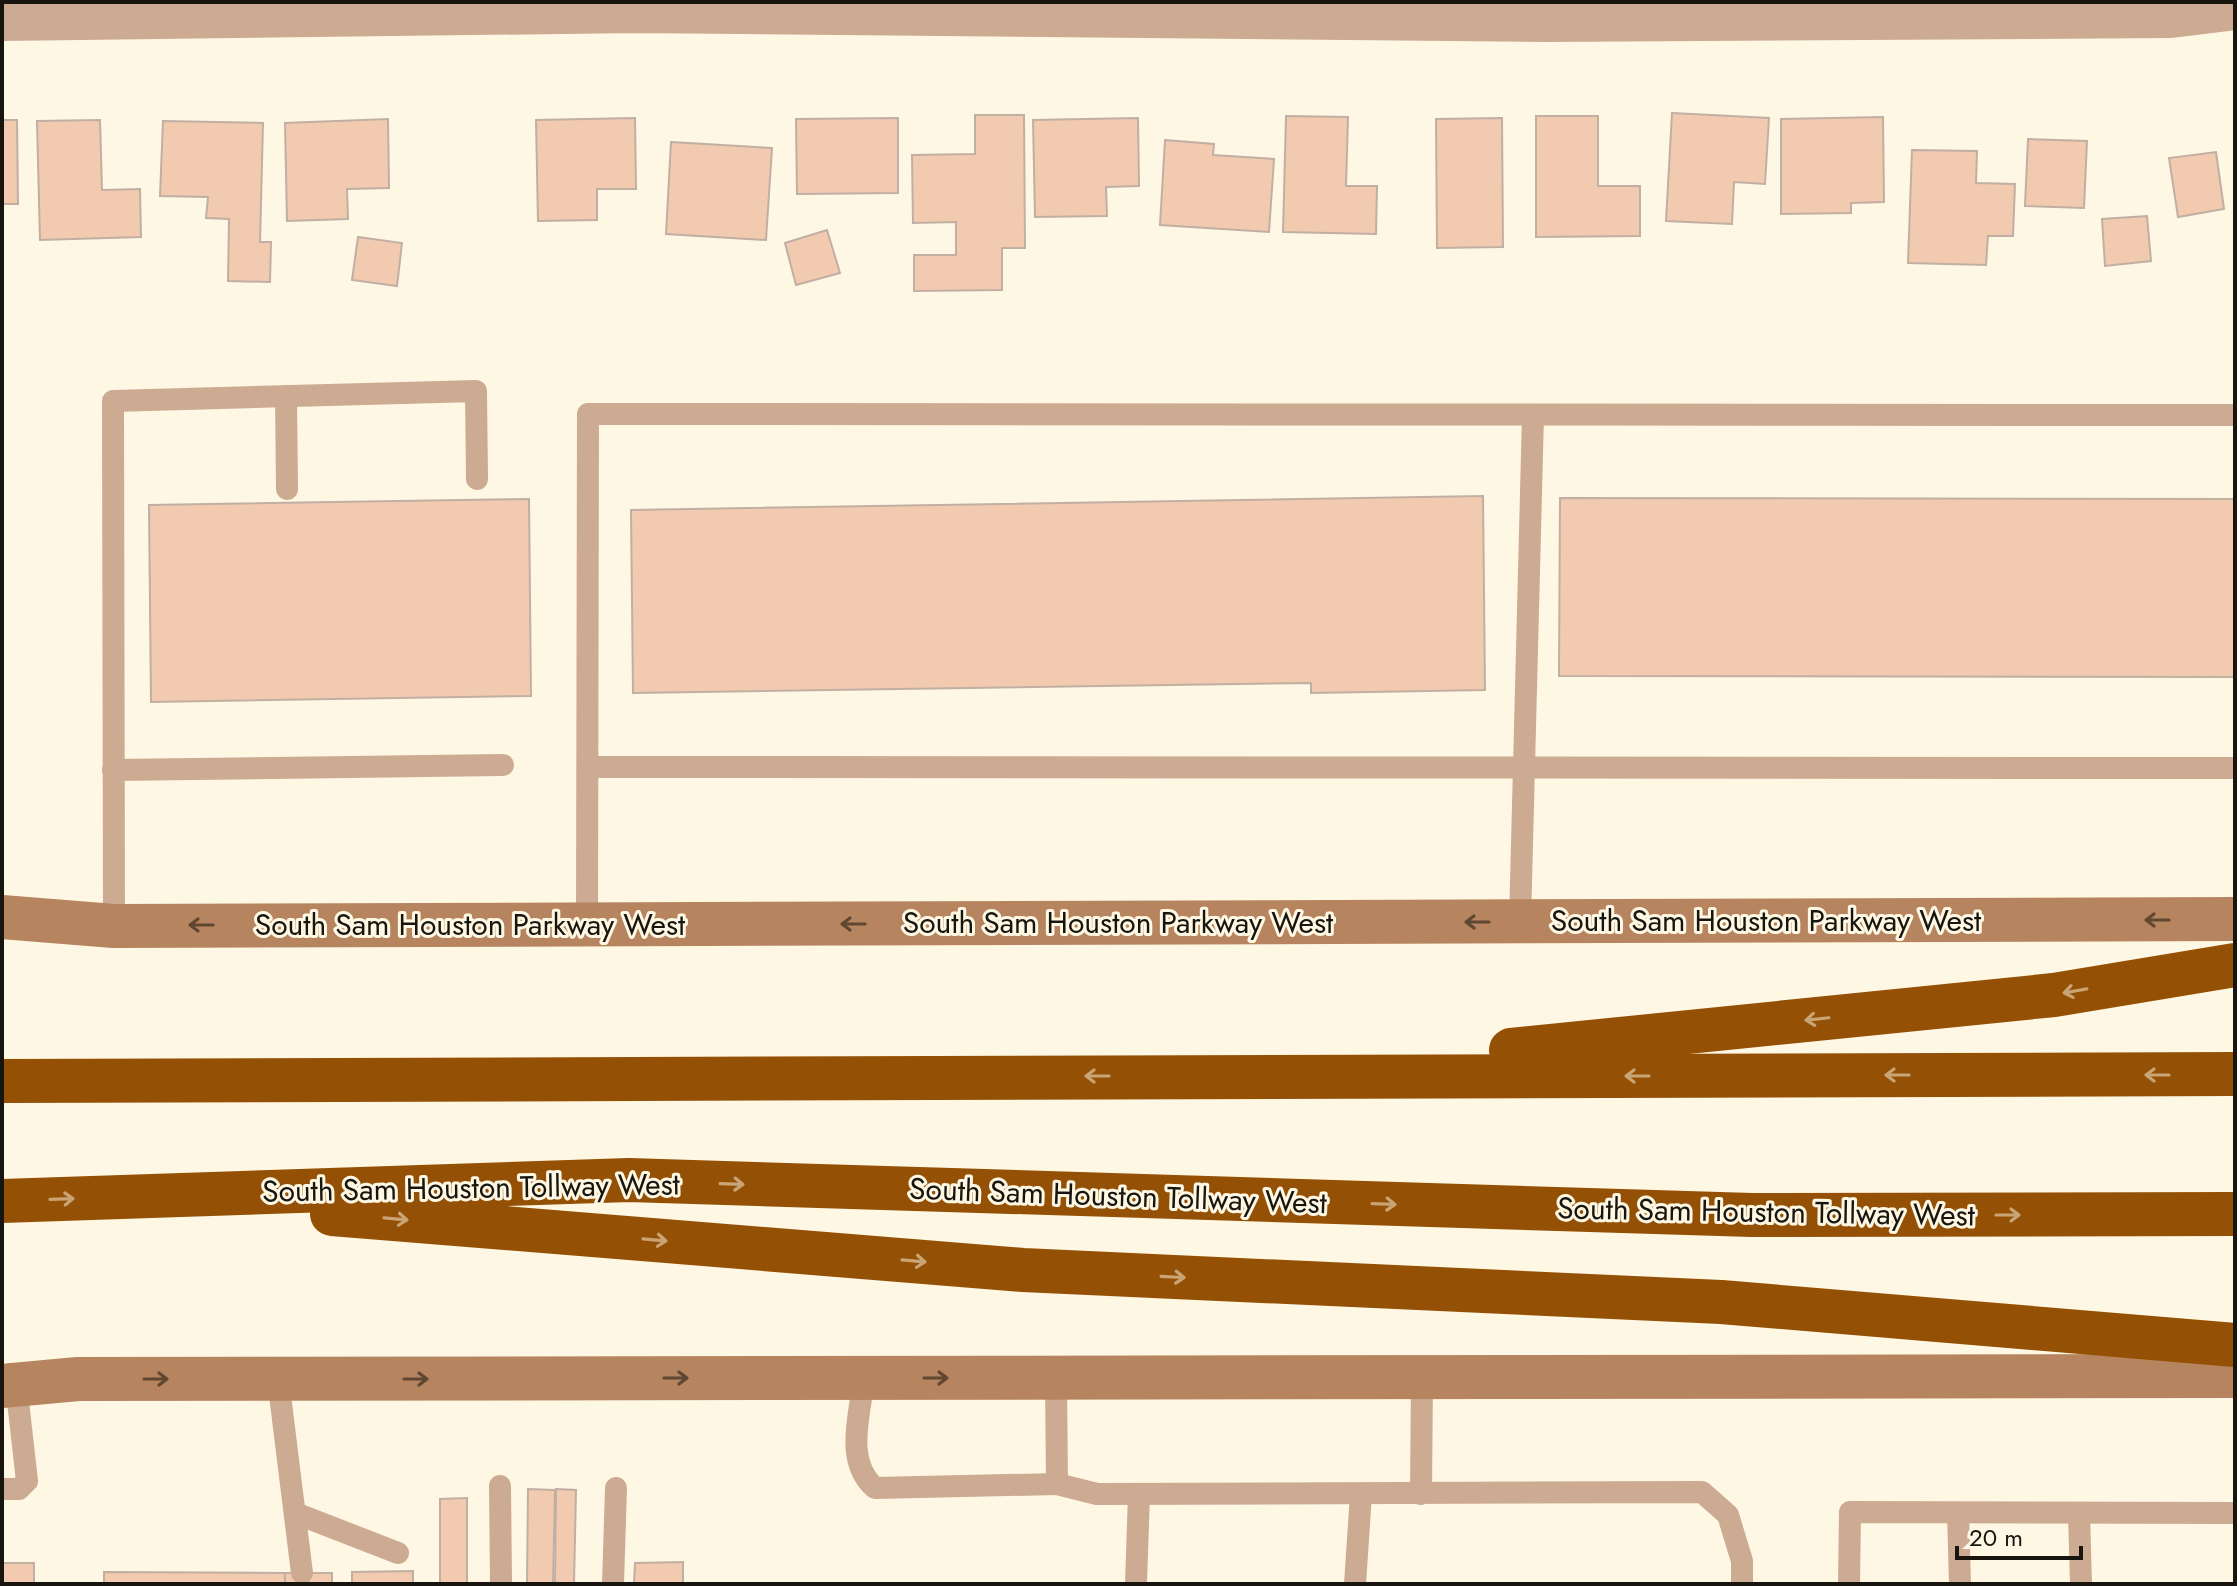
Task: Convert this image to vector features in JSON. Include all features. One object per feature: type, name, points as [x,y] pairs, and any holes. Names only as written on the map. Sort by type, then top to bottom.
[{"type":"highway","points":[[1154,1076],[1645,1037],[2054,995],[2235,965]]},
{"type":"highway","points":[[2,1081],[2235,1074]]},
{"type":"highway","name":"South Sam Houston Tollway West","points":[[2,1201],[629,1180],[1752,1215],[2235,1214]]},
{"type":"highway","points":[[123,1197],[1023,1270],[1721,1302],[2235,1345]]},
{"type":"main road","name":"South Sam Houston Parkway West","points":[[2,917],[114,926],[2235,919]]},
{"type":"main road","points":[[9,1385],[78,1379],[2235,1376]]},
{"type":"street","points":[[2,19],[637,6],[1181,10],[1545,20],[1748,9],[2171,16],[2235,8]]},
{"type":"lane","points":[[114,926],[113,401],[476,391],[477,479]]},
{"type":"lane","points":[[286,396],[287,489]]},
{"type":"lane","points":[[587,925],[588,414],[2235,415]]},
{"type":"lane","points":[[1520,922],[1533,415]]},
{"type":"lane","points":[[113,770],[503,765]]},
{"type":"lane","points":[[588,767],[2235,768]]},
{"type":"lane","points":[[864,1378],[855,1459],[864,1479],[875,1488],[1057,1484],[1097,1494],[1702,1492],[1728,1515],[1742,1561],[1742,1584]]},
{"type":"lane","points":[[1056,1378],[1057,1484]]},
{"type":"lane","points":[[1421,1494],[1422,1378]]},
{"type":"lane","points":[[278,1379],[302,1573]]},
{"type":"lane","points":[[2,1489],[19,1489],[27,1481],[9,1385]]},
{"type":"lane","points":[[500,1486],[501,1584]]},
{"type":"lane","points":[[613,1584],[616,1488]]},
{"type":"lane","points":[[1136,1584],[1139,1494]]},
{"type":"lane","points":[[1355,1584],[1361,1494]]},
{"type":"lane","points":[[1849,1584],[1850,1512],[2235,1513]]},
{"type":"lane","points":[[295,1513],[398,1553]]},
{"type":"lane","points":[[1958,1513],[1960,1584]]},
{"type":"lane","points":[[2079,1513],[2081,1584]]},
{"type":"building","points":[[1672,113],[1769,118],[1765,184],[1734,182],[1732,224],[1666,221]]},
{"type":"building","points":[[975,115],[1024,115],[1025,248],[1002,248],[1002,290],[914,291],[914,255],[956,255],[956,222],[913,223],[912,155],[975,154]]},
{"type":"building","points":[[1286,116],[1348,117],[1346,186],[1377,186],[1376,234],[1283,232]]},
{"type":"building","points":[[1536,116],[1598,116],[1598,186],[1640,186],[1640,236],[1536,237]]},
{"type":"building","points":[[1883,117],[1884,202],[1851,203],[1851,213],[1781,214],[1781,119]]},
{"type":"building","points":[[635,118],[636,189],[597,189],[597,220],[538,221],[536,120]]},
{"type":"building","points":[[898,118],[898,193],[797,194],[796,119]]},
{"type":"building","points":[[1138,118],[1139,186],[1106,187],[1107,216],[1035,217],[1033,120]]},
{"type":"building","points":[[1502,118],[1503,247],[1437,248],[1436,119]]},
{"type":"building","points":[[388,119],[389,188],[347,189],[348,219],[287,221],[285,123]]},
{"type":"building","points":[[2,120],[17,120],[18,204],[2,204]]},
{"type":"building","points":[[100,120],[102,190],[140,189],[141,237],[40,240],[37,121]]},
{"type":"building","points":[[163,121],[263,123],[260,242],[271,242],[270,282],[228,281],[229,219],[206,218],[208,197],[160,196]]},
{"type":"building","points":[[2028,139],[2087,141],[2084,208],[2025,206]]},
{"type":"building","points":[[1165,140],[1214,144],[1213,155],[1274,159],[1269,232],[1160,225]]},
{"type":"building","points":[[671,142],[772,148],[766,240],[666,234]]},
{"type":"building","points":[[1912,150],[1977,151],[1976,183],[2015,184],[2013,236],[1988,236],[1986,265],[1908,263]]},
{"type":"building","points":[[2216,152],[2224,209],[2178,217],[2169,158]]},
{"type":"building","points":[[2147,216],[2151,261],[2105,266],[2102,219]]},
{"type":"building","points":[[827,230],[840,273],[796,285],[785,243]]},
{"type":"building","points":[[358,237],[402,243],[397,286],[352,280]]},
{"type":"building","points":[[1483,496],[1485,690],[1311,693],[1311,683],[633,693],[631,510]]},
{"type":"building","points":[[1560,498],[2235,499],[2235,677],[1559,676]]},
{"type":"building","points":[[529,499],[531,696],[151,702],[149,505]]},
{"type":"building","points":[[528,1489],[555,1490],[553,1584],[527,1584]]},
{"type":"building","points":[[556,1489],[576,1490],[574,1584],[555,1584]]},
{"type":"building","points":[[467,1498],[467,1584],[440,1584],[440,1499]]},
{"type":"building","points":[[683,1562],[683,1584],[634,1584],[635,1563]]},
{"type":"building","points":[[2,1563],[34,1563],[34,1584],[2,1584]]},
{"type":"building","points":[[413,1571],[413,1584],[352,1584],[352,1572]]},
{"type":"building","points":[[104,1572],[285,1573],[285,1584],[104,1584]]},
{"type":"building","points":[[285,1573],[332,1573],[332,1584],[285,1584]]}]
